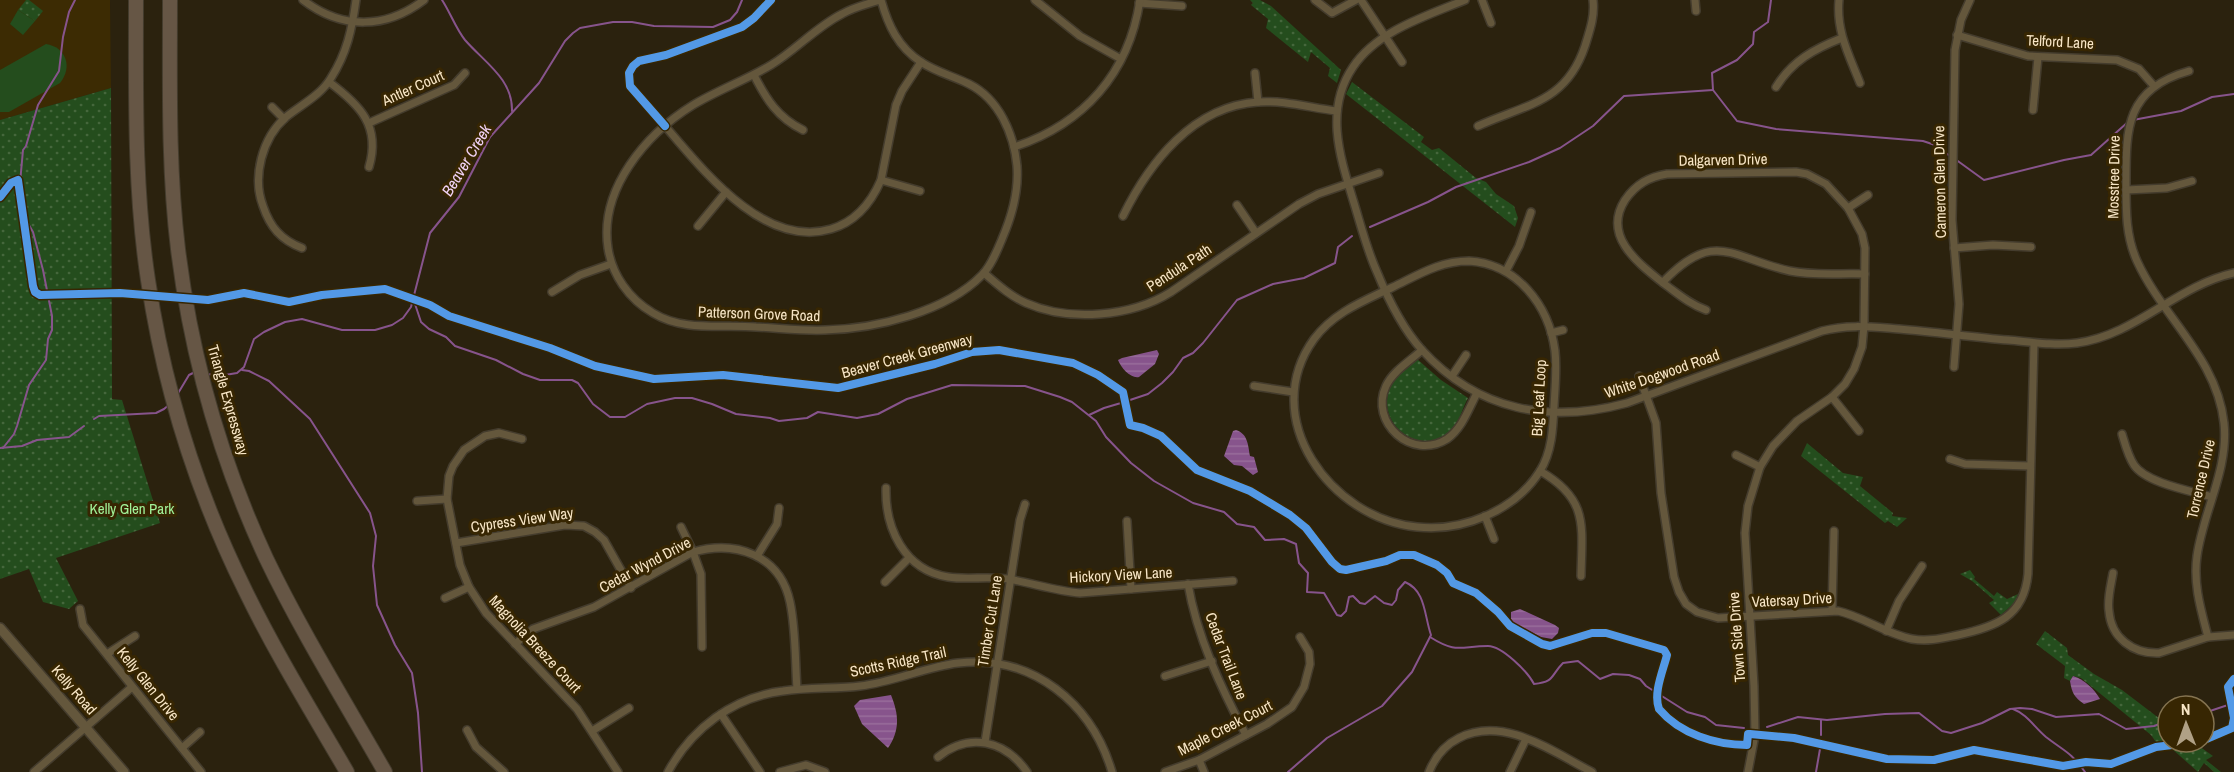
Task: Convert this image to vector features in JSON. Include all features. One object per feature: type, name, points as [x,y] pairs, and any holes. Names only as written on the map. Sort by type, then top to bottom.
[{"type":"highway","points":[[136,0],[138,162],[148,278],[162,356],[179,422],[224,545],[257,615],[346,772]]},
{"type":"highway","name":"Triangle Expressway","points":[[170,0],[171,152],[176,225],[183,282],[195,347],[209,403],[231,472],[254,530],[283,590],[386,772]]},
{"type":"street","points":[[303,0],[321,12],[353,23],[393,18],[424,0]]},
{"type":"street","points":[[302,248],[287,243],[276,232],[267,217],[260,197],[261,160],[268,142],[284,119],[329,81],[346,52],[356,0]]},
{"type":"street","name":"Patterson Grove Road","points":[[881,0],[891,29],[903,47],[921,62],[971,85],[987,96],[1002,115],[1014,147],[1017,170],[1014,203],[1005,231],[984,273],[950,298],[904,317],[854,328],[802,330],[687,325],[673,322],[653,313],[622,285],[611,264],[607,225],[615,193],[635,159],[665,126],[692,106],[754,75],[785,56],[834,19],[852,9],[881,0]]},
{"type":"street","points":[[1035,0],[1080,36],[1121,60]]},
{"type":"street","points":[[1316,0],[1332,13],[1356,0]]},
{"type":"street","points":[[1361,0],[1402,62]]},
{"type":"street","name":"White Dogwood Road","points":[[1465,0],[1384,37],[1367,50],[1352,69],[1343,87],[1336,111],[1337,146],[1371,259],[1404,325],[1422,350],[1452,376],[1477,393],[1518,408],[1554,413],[1578,413],[1604,409],[1822,331],[1844,326],[2034,342],[2075,343],[2098,338],[2130,326],[2201,284],[2234,273]]},
{"type":"street","points":[[1482,0],[1491,23]]},
{"type":"street","points":[[1478,126],[1540,101],[1562,86],[1581,57],[1592,20],[1593,0]]},
{"type":"street","points":[[1695,0],[1696,11]]},
{"type":"street","points":[[1839,0],[1838,16],[1842,38],[1860,82]]},
{"type":"street","name":"Cameron Glen Drive","points":[[1954,367],[1959,304],[1952,192],[1954,50],[1960,20],[1970,0]]},
{"type":"street","points":[[1014,147],[1047,134],[1076,115],[1107,83],[1121,60],[1133,33],[1139,2],[1182,6]]},
{"type":"street","name":"Telford Lane","points":[[1957,35],[2019,54],[2038,57],[2117,60],[2139,69],[2154,86]]},
{"type":"street","points":[[1776,87],[1788,69],[1800,59],[1842,38]]},
{"type":"street","points":[[2033,110],[2038,57]]},
{"type":"street","points":[[665,126],[726,192],[764,219],[778,227],[798,232],[833,229],[850,220],[870,201],[881,180],[896,105],[902,91],[921,62]]},
{"type":"street","name":"Mosstree Drive","points":[[2163,305],[2142,272],[2132,250],[2127,228],[2126,144],[2129,126],[2138,105],[2154,86],[2170,77],[2189,71]]},
{"type":"street","name":"Antler Court","points":[[369,123],[454,86],[465,73]]},
{"type":"street","points":[[1255,73],[1258,102]]},
{"type":"street","points":[[754,75],[765,97],[776,111],[791,124],[803,130]]},
{"type":"street","points":[[329,81],[354,102],[369,123],[373,144],[369,167]]},
{"type":"street","points":[[1123,216],[1149,171],[1184,134],[1205,118],[1239,105],[1258,102],[1284,103],[1336,111]]},
{"type":"street","points":[[272,107],[284,119]]},
{"type":"street","name":"Dalgarven Drive","points":[[1706,310],[1692,305],[1630,256],[1619,230],[1623,203],[1635,188],[1653,177],[1667,174],[1796,172],[1819,179],[1833,190],[1848,208],[1857,224],[1864,242],[1864,326]]},
{"type":"street","name":"Pendula Path","points":[[984,273],[1017,299],[1038,307],[1074,313],[1122,312],[1138,308],[1164,297],[1305,200],[1379,173]]},
{"type":"street","points":[[881,180],[920,191]]},
{"type":"street","points":[[2126,190],[2166,189],[2192,181]]},
{"type":"street","points":[[698,226],[726,192]]},
{"type":"street","points":[[1848,208],[1868,195]]},
{"type":"street","points":[[1237,205],[1256,233]]},
{"type":"street","points":[[1506,271],[1519,246],[1531,212]]},
{"type":"street","points":[[1954,248],[1993,245],[2031,247]]},
{"type":"street","points":[[1663,282],[1688,259],[1714,251],[1737,253],[1800,273],[1864,274]]},
{"type":"street","name":"Big Leaf Loop","points":[[1475,261],[1506,271],[1533,296],[1551,333],[1556,361],[1551,443],[1540,471],[1516,497],[1485,516],[1454,526],[1420,528],[1385,520],[1360,508],[1333,486],[1308,453],[1297,426],[1293,392],[1302,361],[1322,329],[1343,312],[1431,268],[1448,262],[1475,261]]},
{"type":"street","points":[[552,292],[580,275],[611,264]]},
{"type":"street","name":"Torrence Drive","points":[[2163,305],[2205,363],[2218,394],[2224,423],[2224,444],[2197,554],[2198,600],[2208,637]]},
{"type":"street","name":"Town Side Drive","points":[[1748,772],[1755,735],[1745,527],[1750,495],[1760,467],[1773,446],[1788,429],[1832,397],[1854,369],[1862,347],[1864,326]]},
{"type":"street","points":[[1551,333],[1563,330]]},
{"type":"street","name":"Vatersay Drive","points":[[1639,376],[1656,423],[1665,517],[1674,577],[1686,604],[1704,615],[1718,618],[1832,611],[1856,616],[1886,631],[1912,639],[1934,640],[1992,626],[2009,616],[2023,597],[2028,583],[2034,342]]},
{"type":"street","points":[[1422,350],[1396,373],[1385,389],[1383,413],[1395,435],[1404,441],[1420,445],[1446,440],[1457,429],[1477,393]]},
{"type":"street","points":[[1452,376],[1466,356]]},
{"type":"street","points":[[1254,386],[1293,392]]},
{"type":"street","points":[[1832,397],[1859,432]]},
{"type":"street","name":"Magnolia Breeze Court","points":[[522,439],[499,433],[485,436],[470,445],[453,466],[449,476],[447,499],[460,565],[469,587],[486,613],[577,709],[618,772]]},
{"type":"street","points":[[2122,434],[2130,458],[2139,471],[2157,480],[2212,497]]},
{"type":"street","points":[[1736,455],[1760,467]]},
{"type":"street","points":[[1950,459],[1965,464],[2030,466]]},
{"type":"street","points":[[1540,471],[1562,485],[1578,508],[1582,535],[1581,576]]},
{"type":"street","points":[[885,582],[909,558],[897,540],[891,523],[886,505],[886,488]]},
{"type":"street","points":[[417,501],[447,499]]},
{"type":"street","name":"Timber Cut Lane","points":[[985,742],[1020,520],[1025,504]]},
{"type":"street","points":[[758,556],[777,524],[779,508]]},
{"type":"street","points":[[1485,516],[1494,539]]},
{"type":"street","points":[[1126,521],[1131,589]]},
{"type":"street","name":"Cypress View Way","points":[[456,543],[565,525],[584,526],[604,540],[631,588]]},
{"type":"street","points":[[681,527],[693,552],[702,581],[702,647]]},
{"type":"street","points":[[1832,611],[1834,531]]},
{"type":"street","name":"Cedar Wynd Drive","points":[[515,644],[533,629],[594,607],[693,552],[708,548],[730,547],[758,556],[781,580],[790,600],[797,689]]},
{"type":"street","name":"Hickory View Lane","points":[[909,558],[926,570],[949,578],[1010,580],[1072,592],[1233,581]]},
{"type":"street","points":[[1886,631],[1899,601],[1922,566]]},
{"type":"street","points":[[2113,573],[2108,603],[2109,617],[2117,634],[2128,645],[2142,651],[2159,653],[2208,637],[2234,634]]},
{"type":"street","name":"Cedar Trail Lane","points":[[1188,584],[1192,606],[1223,690],[1246,735]]},
{"type":"street","points":[[445,598],[469,587]]},
{"type":"street","name":"Kelly Glen Drive","points":[[80,609],[83,625],[201,772]]},
{"type":"street","name":"Kelly Road","points":[[0,628],[124,772]]},
{"type":"street","points":[[107,654],[135,636]]},
{"type":"street","name":"Maple Creek Court","points":[[1165,772],[1199,760],[1246,735],[1284,713],[1299,698],[1310,664],[1309,652],[1300,637]]},
{"type":"street","points":[[1165,676],[1212,661]]},
{"type":"street","name":"Scotts Ridge Trail","points":[[668,772],[690,739],[707,723],[757,697],[797,689],[875,684],[959,663],[997,664],[1030,674],[1065,695],[1085,716],[1096,732],[1112,772]]},
{"type":"street","points":[[34,772],[132,687]]},
{"type":"street","points":[[592,731],[629,708]]},
{"type":"street","points":[[721,714],[760,772]]},
{"type":"street","points":[[467,730],[476,747],[504,772]]},
{"type":"street","points":[[1429,772],[1443,749],[1455,740],[1473,732],[1500,730],[1526,739],[1592,772]]},
{"type":"street","points":[[182,748],[200,732]]},
{"type":"street","points":[[1510,772],[1526,739]]},
{"type":"street","points":[[938,757],[952,746],[961,743],[985,742],[1012,755],[1027,772]]},
{"type":"street","points":[[1199,760],[1204,772]]},
{"type":"street","points":[[780,772],[806,765],[825,772]]},
{"type":"shaded area","points":[[0,0],[110,0],[111,88],[0,120]]},
{"type":"shaded area","points":[[1157,350],[1159,354],[1155,364],[1139,377],[1127,372],[1118,360],[1122,358]]},
{"type":"shaded area","points":[[1236,430],[1245,437],[1250,456],[1254,457],[1258,472],[1253,475],[1242,466],[1234,465],[1224,456],[1233,431]]},
{"type":"shaded area","points":[[1520,609],[1555,625],[1559,628],[1558,633],[1552,639],[1541,637],[1513,623],[1511,612]]},
{"type":"shaded area","points":[[2073,676],[2081,679],[2100,699],[2084,704],[2076,697],[2072,689],[2070,681]]},
{"type":"shaded area","points":[[891,695],[896,709],[897,722],[895,735],[888,748],[862,724],[854,706],[860,700]]},
{"type":"green space","points":[[26,0],[43,11],[35,21],[18,10]]},
{"type":"green space","points":[[1250,0],[1260,0],[1271,6],[1341,70],[1337,83],[1328,76],[1330,68],[1311,52],[1308,62],[1266,28],[1268,19],[1251,5],[1253,3]]},
{"type":"green space","points":[[18,10],[35,21],[23,35],[10,24]]},
{"type":"green space","points":[[46,44],[63,53],[67,64],[60,83],[9,112],[0,112],[0,70]]},
{"type":"green space","points":[[1352,82],[1424,137],[1421,142],[1432,150],[1439,148],[1476,178],[1486,182],[1496,194],[1514,206],[1518,218],[1515,227],[1346,94]]},
{"type":"green space","name":"Kelly Glen Park","points":[[111,88],[112,399],[122,400],[160,523],[56,558],[78,601],[69,609],[43,602],[29,569],[0,579],[0,120]]},
{"type":"green space","points":[[1417,359],[1441,380],[1468,398],[1454,427],[1442,437],[1429,441],[1416,440],[1404,434],[1395,425],[1389,413],[1387,400],[1391,385],[1399,374]]},
{"type":"green space","points":[[1807,443],[1843,473],[1863,477],[1860,486],[1893,513],[1892,516],[1907,518],[1897,527],[1888,521],[1885,523],[1801,456]]},
{"type":"green space","points":[[1970,570],[1974,579],[1994,596],[1997,592],[2007,599],[2018,594],[2015,602],[2001,615],[1989,603],[1994,600],[1960,574]]},
{"type":"green space","points":[[2045,631],[2067,648],[2068,655],[2094,674],[2122,690],[2156,716],[2156,742],[2151,735],[2081,678],[2073,676],[2070,681],[2064,678],[2065,666],[2036,644]]},
{"type":"green space","points":[[2178,754],[2210,754],[2213,756],[2206,760],[2221,772],[2214,772],[2204,763],[2198,772]]},
{"type":"waterway","points":[[3,448],[14,434],[29,385],[46,360],[48,339],[52,330],[52,316],[43,270],[33,232],[26,220],[19,194],[23,150],[38,105],[59,71],[63,37],[69,12],[75,0]]},
{"type":"waterway","points":[[442,0],[465,40],[503,80],[511,100],[512,111]]},
{"type":"waterway","name":"Beaver Creek","points":[[207,374],[219,376],[237,373],[244,367],[254,339],[285,322],[302,319],[342,330],[375,330],[392,325],[403,318],[411,307],[430,233],[459,197],[490,137],[539,83],[565,41],[580,28],[613,22],[632,22],[654,26],[713,27],[730,20],[737,12],[742,0]]},
{"type":"waterway","points":[[1771,0],[1768,22],[1754,32],[1753,44],[1737,60],[1712,73],[1713,90],[1737,121],[1776,129],[1923,141],[1935,145],[1950,156]]},
{"type":"waterway","points":[[1370,227],[1456,187],[1529,162],[1560,148],[1593,126],[1624,96],[1713,90]]},
{"type":"waterway","points":[[2133,120],[2181,111],[2212,97],[2234,94]]},
{"type":"waterway","points":[[1955,159],[1984,180],[2091,155],[2128,122]]},
{"type":"waterway","points":[[1130,400],[1148,394],[1162,383],[1183,358],[1193,353],[1203,343],[1237,300],[1273,284],[1304,278],[1335,263],[1338,247],[1352,236]]},
{"type":"waterway","points":[[413,298],[421,322],[429,329],[446,337],[455,346],[496,360],[540,380],[572,380],[578,383],[593,404],[610,417],[625,417],[647,404],[675,398],[692,398],[736,414],[779,421],[807,418],[818,412],[857,418],[878,414],[907,399],[952,385],[1025,386],[1072,402],[1096,421],[1106,437],[1131,463],[1154,481],[1193,503],[1224,512],[1237,524],[1254,527],[1265,540],[1284,539],[1296,544],[1299,563],[1308,573],[1307,592],[1324,593],[1337,615],[1341,616],[1346,611],[1349,597],[1353,596],[1360,603],[1365,604],[1375,596],[1384,603],[1392,605],[1396,600],[1398,590],[1405,582],[1412,586],[1421,597],[1431,635],[1412,672],[1382,706],[1327,738],[1288,772]]},
{"type":"waterway","points":[[242,370],[269,381],[310,419],[370,513],[376,536],[373,566],[377,605],[395,645],[412,673],[418,713],[422,772]]},
{"type":"waterway","name":"Beaver Creek","points":[[177,395],[189,375],[195,372]]},
{"type":"waterway","points":[[1089,415],[1121,403]]},
{"type":"waterway","name":"Beaver Creek","points":[[94,419],[99,416],[156,413],[170,404]]},
{"type":"waterway","name":"Beaver Creek","points":[[0,448],[22,446],[37,440],[69,437],[84,426]]},
{"type":"waterway","points":[[1430,637],[1447,646],[1459,648],[1494,647],[1514,660],[1534,684],[1546,682],[1552,678],[1563,663],[1578,661],[1600,679],[1613,674],[1629,675],[1640,679],[1646,686],[1687,712],[1705,717],[1716,725],[1744,728]]},
{"type":"waterway","points":[[2216,709],[2234,703]]},
{"type":"waterway","points":[[1767,727],[1798,717],[1827,720],[1919,713],[1942,731],[1951,733],[1982,723],[2010,709],[2020,708],[2032,709],[2056,717],[2099,714],[2126,729],[2156,725]]},
{"type":"waterway","points":[[2013,709],[2023,714],[2046,737],[2071,756],[2085,772]]},
{"type":"waterway","points":[[1821,720],[1821,735]]},
{"type":"waterway","points":[[1816,772],[1820,749]]},
{"type":"cycle path","points":[[665,126],[630,86],[629,73],[633,66],[639,61],[666,55],[742,27],[771,0]]},
{"type":"cycle path","name":"Beaver Creek Greenway","points":[[0,197],[11,183],[18,180],[33,286],[35,292],[40,295],[120,293],[208,300],[244,293],[289,302],[322,295],[385,289],[430,305],[449,316],[550,348],[595,366],[654,379],[723,375],[838,388],[935,364],[972,352],[999,350],[1073,363],[1098,375],[1123,392],[1130,425],[1161,436],[1197,470],[1250,491],[1290,515],[1306,528],[1340,569],[1346,570],[1386,561],[1400,555],[1414,555],[1437,565],[1447,573],[1453,583],[1476,593],[1510,626],[1542,644],[1550,646],[1592,633],[1606,633],[1664,650],[1667,655],[1658,689],[1659,709],[1677,725],[1699,736],[1723,743],[1747,745],[1748,734],[1794,738],[1887,759],[1934,760],[1974,750],[2063,766],[2086,762],[2111,764],[2156,747]]},
{"type":"cycle path","points":[[2216,735],[2232,728],[2234,718],[2228,687],[2234,679]]}]
